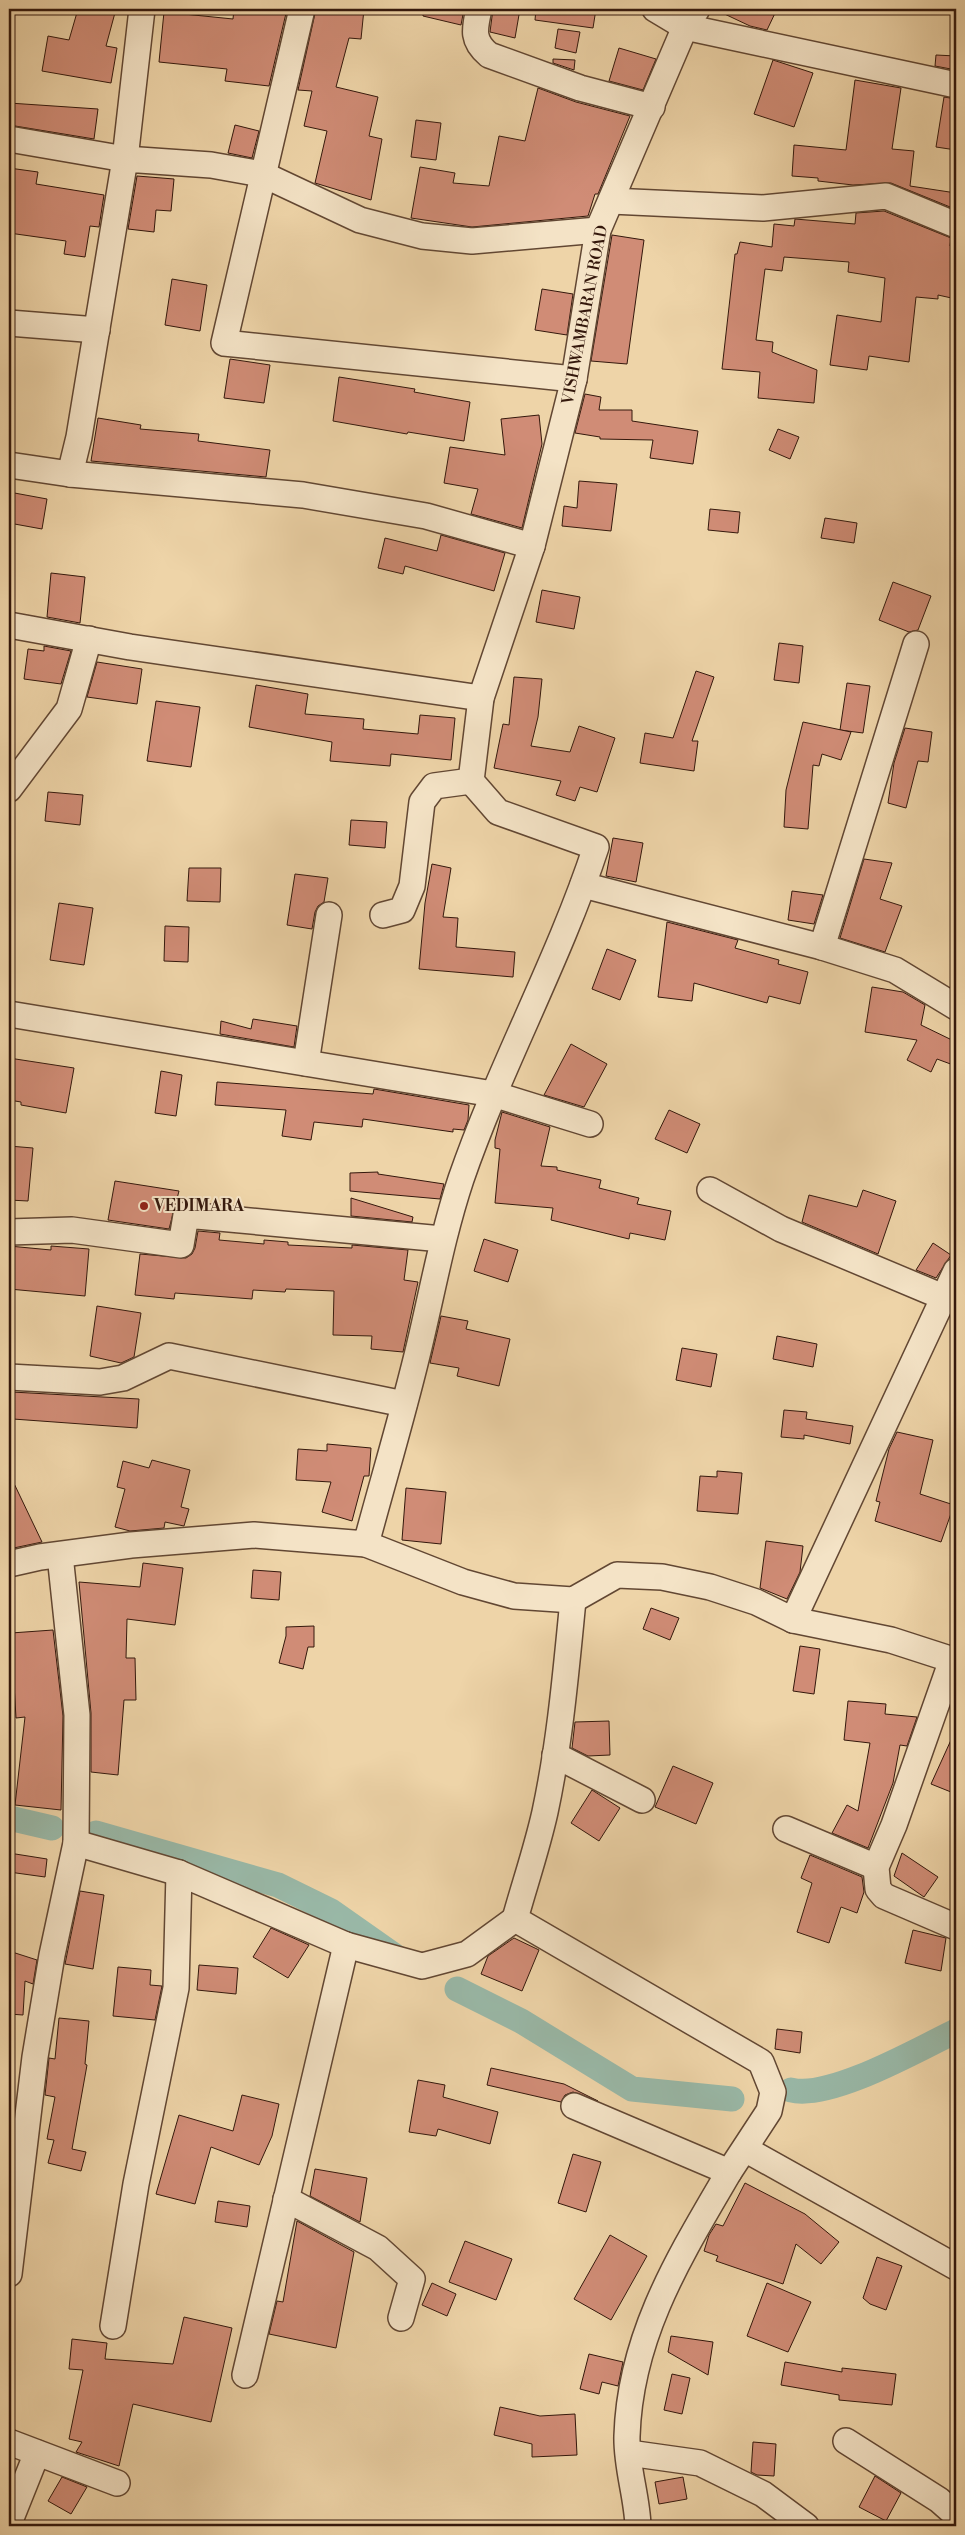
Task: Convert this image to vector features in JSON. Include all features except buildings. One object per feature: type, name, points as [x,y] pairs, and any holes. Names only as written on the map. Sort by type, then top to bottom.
[{"type":"street","points":[[70,474],[79,437],[125,158],[142,9]]},
{"type":"street","points":[[302,9],[224,343],[574,379]]},
{"type":"street","points":[[479,9],[475,36],[478,46],[489,55],[580,88],[652,107]]},
{"type":"street","points":[[655,9],[956,85]]},
{"type":"street","name":"VISHWAMBARAN ROAD","points":[[471,781],[482,698],[532,546],[574,379],[598,230],[691,18]]},
{"type":"street","points":[[9,139],[125,158],[211,165],[262,174],[360,220],[422,236],[472,241],[598,230]]},
{"type":"street","points":[[611,201],[763,208],[886,196],[956,225]]},
{"type":"street","points":[[9,323],[97,330]]},
{"type":"street","points":[[9,465],[70,474],[303,495],[426,516],[532,546]]},
{"type":"street","points":[[9,625],[89,639],[482,698]]},
{"type":"street","points":[[9,790],[69,709],[89,639]]},
{"type":"street","points":[[822,947],[916,644]]},
{"type":"street","points":[[366,1544],[404,1404],[442,1240],[462,1178],[493,1094],[584,885],[596,846],[498,812],[471,781],[434,786],[422,802],[412,886],[402,910],[383,915]]},
{"type":"street","points":[[584,885],[822,947],[895,970],[956,1007]]},
{"type":"street","points":[[306,1063],[329,915]]},
{"type":"street","points":[[9,1014],[493,1094],[590,1124]]},
{"type":"street","points":[[710,1190],[781,1229],[943,1297]]},
{"type":"street","points":[[9,1232],[72,1230],[181,1245],[186,1215],[442,1240]]},
{"type":"street","points":[[793,1620],[956,1271]]},
{"type":"street","points":[[9,1377],[100,1382],[123,1378],[169,1356],[404,1404]]},
{"type":"street","points":[[9,1564],[40,1556],[60,1556],[131,1545],[254,1535],[366,1544],[463,1582],[514,1596],[574,1600],[617,1575],[662,1577],[710,1587],[756,1602],[793,1620],[891,1640],[954,1660],[897,1817],[876,1867],[878,1889],[884,1896],[956,1927]]},
{"type":"street","points":[[9,2274],[35,2057],[52,1954],[76,1843],[77,1715],[60,1556]]},
{"type":"street","points":[[76,1843],[179,1873],[346,1945],[422,1966],[467,1954],[515,1919],[544,1813],[555,1755],[561,1721],[574,1600]]},
{"type":"street","points":[[555,1755],[642,1800]]},
{"type":"street","points":[[786,1829],[876,1867]]},
{"type":"street","points":[[113,2326],[136,2184],[176,1988],[179,1873]]},
{"type":"street","points":[[515,1919],[761,2062],[773,2092],[769,2111],[729,2172],[660,2296],[640,2353],[632,2391],[627,2436],[638,2526]]},
{"type":"street","points":[[245,2375],[346,1945]]},
{"type":"street","points":[[574,2106],[729,2172]]},
{"type":"street","points":[[745,2149],[956,2267]]},
{"type":"street","points":[[286,2199],[378,2248],[412,2279],[400,2318]]},
{"type":"street","points":[[846,2441],[939,2500],[956,2516]]},
{"type":"street","points":[[9,2442],[117,2483]]},
{"type":"street","points":[[9,2523],[37,2453]]},
{"type":"street","points":[[629,2453],[700,2463],[763,2494],[806,2526]]},
{"type":"waterway","points":[[9,1818],[52,1828]]},
{"type":"waterway","points":[[96,1833],[278,1885],[331,1911],[395,1956]]},
{"type":"waterway","points":[[457,1989],[521,2021],[632,2089],[732,2099]]},
{"type":"waterway","points":[[791,2090],[808,2091],[828,2088],[851,2080],[898,2060],[956,2031]]},
{"type":"place","name":"VEDIMARA","points":[[144,1206]]}]
